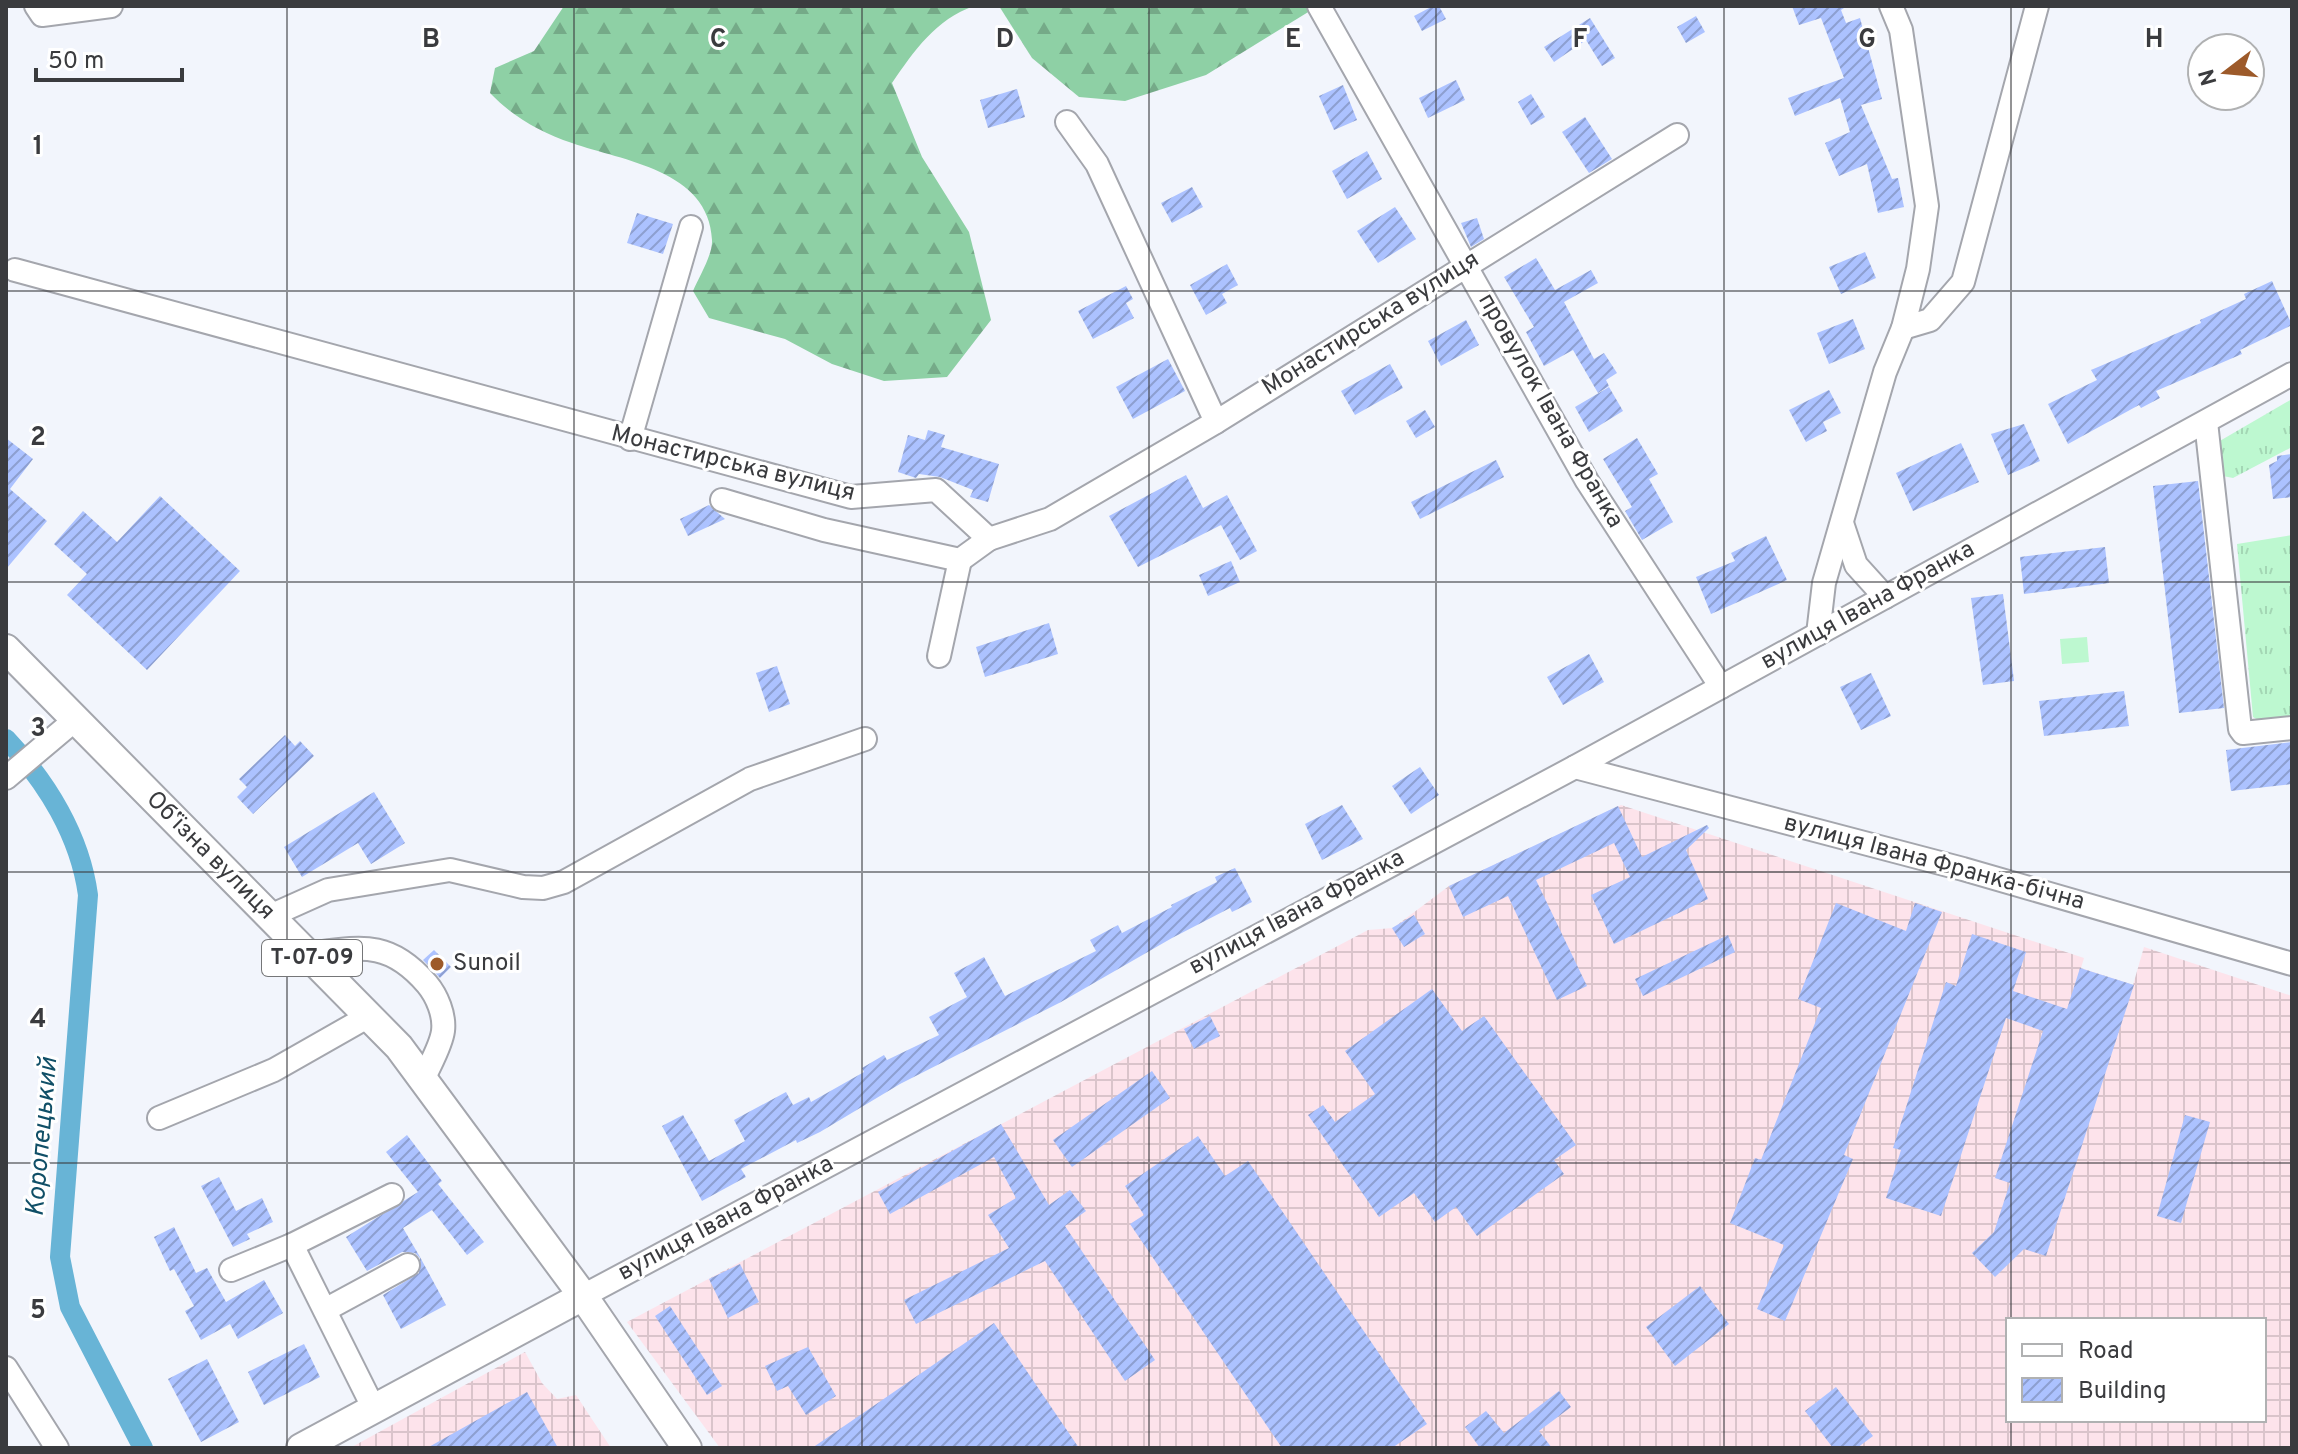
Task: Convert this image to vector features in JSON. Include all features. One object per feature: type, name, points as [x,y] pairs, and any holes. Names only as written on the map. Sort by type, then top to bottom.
[{"type":"main road","name":"Обʼїзна вулиця","points":[[6,649],[369,1016],[424,1078],[583,1296]]},
{"type":"main road","name":"вулиця Івана Франка","points":[[301,1448],[583,1296]]},
{"type":"main road","name":"Т-07-09","points":[[583,1296],[687,1448]]},
{"type":"street","points":[[36,6],[42,15],[111,6]]},
{"type":"street","name":"провулок Івана Франка","points":[[1319,6],[1587,481],[1721,687]]},
{"type":"street","points":[[1818,634],[1824,583],[1885,372],[1903,328],[1918,269],[1927,206],[1901,30],[1891,6]]},
{"type":"street","points":[[1903,328],[1930,320],[1963,282],[2037,6]]},
{"type":"street","points":[[1067,122],[1097,164],[1216,422]]},
{"type":"street","name":"Монастирська вулиця","points":[[15,270],[851,497],[936,490],[989,539],[1050,519],[1216,422],[1465,264],[1677,135]]},
{"type":"street","points":[[630,439],[691,227]]},
{"type":"street","name":"вулиця Івана Франка","points":[[583,1296],[1575,767],[2292,374]]},
{"type":"street","points":[[2206,422],[2240,729],[2243,733],[2292,728]]},
{"type":"street","points":[[722,500],[824,530],[960,560]]},
{"type":"street","points":[[1842,523],[1856,565],[1885,597]]},
{"type":"street","points":[[939,656],[960,560],[989,539]]},
{"type":"street","points":[[10,775],[76,719]]},
{"type":"street","points":[[270,916],[328,890],[450,870],[523,887],[543,888],[564,882],[750,779],[865,739]]},
{"type":"street","name":"вулиця Івана Франка-бічна","points":[[1575,767],[1963,869],[2285,959]]},
{"type":"street","points":[[308,954],[368,949],[400,957],[412,967],[434,993],[441,1010],[443,1031],[424,1078]]},
{"type":"street","points":[[159,1118],[274,1070],[369,1016]]},
{"type":"street","points":[[231,1270],[292,1245],[392,1195]]},
{"type":"street","points":[[292,1245],[374,1409]]},
{"type":"street","points":[[325,1310],[408,1265]]},
{"type":"street","points":[[6,1368],[57,1448]]},
{"type":"shaded area","points":[[1621,805],[2084,958],[2081,968],[2133,985],[2144,947],[2292,996],[2292,1448],[720,1448],[627,1322],[1368,930],[1393,928],[1449,886]]},
{"type":"shaded area","points":[[525,1352],[542,1383],[557,1399],[576,1395],[611,1448],[350,1448]]},
{"type":"green space","points":[[564,6],[974,6],[937,28],[892,83],[922,157],[969,232],[991,320],[947,377],[884,381],[832,364],[785,339],[709,318],[693,291],[712,246],[707,216],[696,198],[680,183],[660,172],[538,129],[490,93],[495,68],[534,51]]},
{"type":"green space","points":[[999,6],[1318,6],[1206,75],[1125,101],[1079,97],[1032,58]]},
{"type":"green space","points":[[2292,399],[2292,447],[2233,478],[2223,476],[2219,469],[2218,442]]},
{"type":"green space","points":[[2292,535],[2292,717],[2260,721],[2253,717],[2237,544]]},
{"type":"green space","points":[[2087,637],[2089,662],[2062,664],[2060,639]]},
{"type":"building","points":[[1439,6],[1446,19],[1422,31],[1414,16]]},
{"type":"building","points":[[1792,6],[1847,6],[1841,10],[1846,23],[1860,18],[1882,99],[1861,105],[1892,179],[1898,178],[1904,207],[1878,213],[1867,164],[1839,176],[1825,143],[1850,132],[1840,98],[1795,116],[1788,98],[1844,78],[1821,18],[1799,25]]},
{"type":"building","points":[[1696,16],[1705,32],[1686,43],[1677,27]]},
{"type":"building","points":[[1590,18],[1615,58],[1602,66],[1586,40],[1554,62],[1544,47]]},
{"type":"building","points":[[1456,80],[1465,100],[1428,118],[1419,98]]},
{"type":"building","points":[[1343,85],[1357,120],[1334,130],[1319,96]]},
{"type":"building","points":[[1017,89],[1025,117],[988,128],[980,100]]},
{"type":"building","points":[[1531,94],[1545,117],[1531,125],[1518,102]]},
{"type":"building","points":[[1585,117],[1612,159],[1589,173],[1562,132]]},
{"type":"building","points":[[1367,151],[1382,179],[1347,199],[1332,171]]},
{"type":"building","points":[[1192,187],[1203,207],[1172,223],[1161,203]]},
{"type":"building","points":[[1395,207],[1416,239],[1378,263],[1357,231]]},
{"type":"building","points":[[637,213],[673,224],[663,254],[627,243]]},
{"type":"building","points":[[1477,218],[1484,239],[1471,247],[1461,223]]},
{"type":"building","points":[[1865,252],[1876,278],[1841,294],[1829,267]]},
{"type":"building","points":[[1536,258],[1555,290],[1591,270],[1598,283],[1564,302],[1594,359],[1604,353],[1617,373],[1606,380],[1609,386],[1598,393],[1573,350],[1544,366],[1526,332],[1534,327],[1504,277]]},
{"type":"building","points":[[1227,264],[1238,285],[1222,294],[1227,303],[1206,315],[1190,285]]},
{"type":"building","points":[[2272,281],[2292,325],[2240,350],[2242,354],[2156,391],[2160,398],[2141,408],[2139,405],[2068,444],[2048,404],[2097,380],[2091,370],[2201,323],[2200,320],[2246,299],[2244,294]]},
{"type":"building","points":[[1126,286],[1133,299],[1126,303],[1134,318],[1093,339],[1078,311]]},
{"type":"building","points":[[1853,319],[1865,349],[1829,364],[1817,333]]},
{"type":"building","points":[[1466,320],[1479,345],[1441,366],[1428,341]]},
{"type":"building","points":[[1168,359],[1185,391],[1133,419],[1116,387]]},
{"type":"building","points":[[1390,364],[1403,388],[1355,415],[1341,391]]},
{"type":"building","points":[[1609,387],[1623,411],[1589,432],[1575,407]]},
{"type":"building","points":[[1829,390],[1841,413],[1823,422],[1827,431],[1806,442],[1789,410]]},
{"type":"building","points":[[1425,410],[1435,427],[1416,438],[1406,421]]},
{"type":"building","points":[[2024,424],[2040,461],[2008,475],[1991,434]]},
{"type":"building","points":[[928,430],[945,435],[941,447],[999,464],[988,502],[970,497],[973,490],[940,477],[919,474],[916,478],[898,472],[908,435],[925,440]]},
{"type":"building","points":[[6,438],[33,459],[10,489],[47,521],[6,569]]},
{"type":"building","points":[[1637,438],[1658,474],[1649,479],[1673,522],[1642,540],[1625,511],[1632,507],[1603,459]]},
{"type":"building","points":[[1961,443],[1979,482],[1913,511],[1896,473]]},
{"type":"building","points":[[2292,454],[2292,497],[2273,499],[2269,465],[2277,461],[2277,456]]},
{"type":"building","points":[[1496,460],[1504,477],[1420,519],[1411,502]]},
{"type":"building","points":[[1186,475],[1203,508],[1227,495],[1257,551],[1240,560],[1221,525],[1138,567],[1109,516]]},
{"type":"building","points":[[2198,481],[2224,708],[2179,713],[2153,486]]},
{"type":"building","points":[[160,496],[240,571],[147,670],[67,595],[87,574],[54,544],[83,511],[117,542]]},
{"type":"building","points":[[709,505],[725,519],[688,536],[680,519]]},
{"type":"building","points":[[1766,536],[1787,580],[1711,614],[1696,577],[1735,561],[1731,553]]},
{"type":"building","points":[[2105,547],[2109,583],[2024,594],[2020,557]]},
{"type":"building","points":[[1231,561],[1240,582],[1208,596],[1199,575]]},
{"type":"building","points":[[2003,594],[2014,681],[1983,685],[1971,598]]},
{"type":"building","points":[[1049,623],[1058,654],[985,677],[976,647]]},
{"type":"building","points":[[1589,654],[1604,682],[1563,705],[1547,677]]},
{"type":"building","points":[[777,666],[790,704],[769,712],[756,673]]},
{"type":"building","points":[[1871,673],[1891,716],[1861,730],[1840,687]]},
{"type":"building","points":[[2124,691],[2129,726],[2044,736],[2039,701]]},
{"type":"building","points":[[285,735],[295,746],[300,741],[314,756],[253,814],[237,797],[247,787],[239,779]]},
{"type":"building","points":[[2292,742],[2292,784],[2231,791],[2226,750]]},
{"type":"building","points":[[1420,767],[1439,795],[1411,814],[1392,786]]},
{"type":"building","points":[[374,792],[405,843],[371,864],[358,843],[302,877],[284,847]]},
{"type":"building","points":[[1342,805],[1363,839],[1322,860],[1305,824]]},
{"type":"building","points":[[1618,806],[1642,857],[1707,825],[1709,828],[1686,850],[1708,899],[1614,944],[1591,895],[1630,877],[1614,843],[1536,880],[1587,986],[1557,1000],[1508,896],[1463,917],[1449,886]]},
{"type":"building","points":[[1235,868],[1252,902],[1232,912],[1230,908],[1172,938],[1061,1002],[900,1084],[820,1132],[797,1143],[796,1140],[741,1169],[746,1177],[702,1201],[662,1126],[683,1115],[709,1161],[745,1141],[734,1120],[786,1092],[793,1105],[809,1097],[811,1102],[864,1072],[862,1068],[884,1055],[887,1060],[939,1035],[929,1017],[967,997],[954,973],[984,957],[1005,996],[1096,951],[1090,940],[1118,925],[1122,933],[1217,882],[1215,877]]},
{"type":"building","points":[[1836,903],[1906,931],[1915,903],[1942,912],[1844,1155],[1853,1159],[1785,1321],[1757,1309],[1784,1245],[1730,1223],[1755,1158],[1761,1160],[1821,1008],[1798,999]]},
{"type":"building","points":[[1414,915],[1425,934],[1404,947],[1392,928]]},
{"type":"building","points":[[1972,934],[2026,952],[2013,991],[2067,1009],[2080,968],[2134,985],[2046,1256],[2024,1249],[1995,1277],[1972,1253],[1994,1232],[2010,1183],[1995,1178],[2043,1031],[2006,1018],[1941,1216],[1886,1198],[1901,1150],[1893,1148],[1946,982],[1956,986]]},
{"type":"building","points":[[1728,935],[1735,952],[1643,996],[1635,979]]},
{"type":"building","name":"Sunoil","points":[[434,950],[451,967],[440,978],[423,960]]},
{"type":"building","points":[[1432,989],[1462,1031],[1484,1016],[1576,1145],[1554,1160],[1564,1174],[1477,1236],[1456,1207],[1435,1222],[1414,1193],[1379,1217],[1308,1115],[1323,1105],[1335,1122],[1375,1094],[1345,1051]]},
{"type":"building","points":[[1210,1016],[1220,1036],[1194,1049],[1184,1029]]},
{"type":"building","points":[[1152,1071],[1170,1098],[1072,1167],[1053,1140]]},
{"type":"building","points":[[2185,1115],[2210,1122],[2181,1223],[2157,1216]]},
{"type":"building","points":[[1001,1124],[1049,1205],[1070,1190],[1086,1211],[1065,1226],[1155,1360],[1125,1381],[1045,1261],[916,1324],[904,1300],[1009,1248],[988,1215],[1016,1198],[994,1157],[890,1214],[878,1192]]},
{"type":"building","points":[[407,1135],[442,1181],[438,1184],[484,1242],[467,1255],[432,1210],[403,1228],[420,1257],[446,1305],[401,1329],[383,1295],[419,1273],[420,1258],[415,1253],[402,1252],[367,1271],[346,1237],[418,1192],[386,1152]]},
{"type":"building","points":[[1198,1136],[1225,1176],[1248,1161],[1427,1424],[1392,1448],[1282,1448],[1130,1224],[1144,1215],[1125,1186]]},
{"type":"building","points":[[219,1177],[236,1211],[262,1198],[273,1222],[247,1234],[250,1239],[233,1247],[201,1186]]},
{"type":"building","points":[[174,1227],[196,1273],[207,1268],[226,1302],[264,1280],[283,1313],[238,1339],[230,1324],[201,1340],[185,1311],[194,1306],[174,1269],[170,1271],[154,1237]]},
{"type":"building","points":[[740,1264],[759,1302],[728,1318],[709,1279]]},
{"type":"building","points":[[1700,1286],[1729,1324],[1675,1366],[1646,1327]]},
{"type":"building","points":[[670,1306],[722,1386],[707,1395],[655,1316]]},
{"type":"building","points":[[994,1323],[1079,1448],[812,1448],[888,1396]]},
{"type":"building","points":[[304,1344],[320,1377],[264,1405],[248,1372]]},
{"type":"building","points":[[808,1347],[836,1396],[806,1415],[788,1386],[777,1391],[765,1366]]},
{"type":"building","points":[[207,1359],[239,1422],[201,1442],[168,1379]]},
{"type":"building","points":[[1836,1387],[1873,1436],[1857,1448],[1833,1448],[1805,1411]]},
{"type":"building","points":[[1559,1391],[1571,1407],[1539,1431],[1552,1448],[1480,1448],[1465,1427],[1486,1411],[1504,1433]]},
{"type":"building","points":[[527,1392],[558,1448],[427,1448]]},
{"type":"waterway","name":"Коропецький","points":[[6,739],[48,792],[69,831],[84,873],[88,895],[60,1257],[70,1307],[143,1448]]},
{"type":"place","name":"Sunoil","points":[[437,964]]}]
